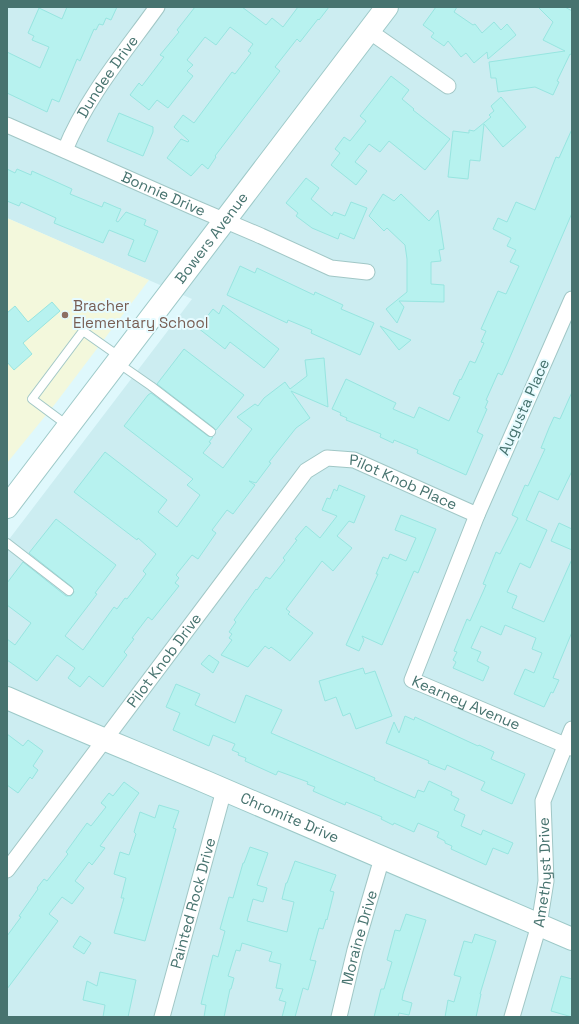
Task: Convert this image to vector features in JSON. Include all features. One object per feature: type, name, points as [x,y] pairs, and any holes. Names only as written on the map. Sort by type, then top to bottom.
[{"type":"main road","name":"Bowers Avenue","points":[[7,506],[69,427],[387,7]]},
{"type":"main road","name":"Chromite Drive","points":[[7,698],[411,869],[572,939]]},
{"type":"street","name":"Dundee Drive","points":[[64,150],[73,130],[94,94],[157,7]]},
{"type":"street","points":[[369,31],[448,86]]},
{"type":"street","name":"Bonnie Drive","points":[[7,125],[331,268],[367,272]]},
{"type":"street","name":"Augusta Place","points":[[477,514],[572,299]]},
{"type":"street","name":"Pilot Knob Place","points":[[327,458],[354,460],[477,514]]},
{"type":"street","name":"Pilot Knob Drive","points":[[7,870],[306,471],[327,458]]},
{"type":"street","name":"Kearney Avenue","points":[[477,514],[412,680],[568,747]]},
{"type":"street","name":"Amethyst Drive","points":[[512,1017],[539,925],[546,881],[543,801],[568,747],[572,729]]},
{"type":"street","name":"Painted Rock Drive","points":[[162,1017],[224,790]]},
{"type":"street","name":"Moraine Drive","points":[[339,1017],[355,950],[382,858]]},
{"type":"lane","points":[[69,427],[32,399],[83,331],[211,432]]},
{"type":"lane","points":[[7,543],[69,591]]},
{"type":"shaded area","points":[[7,7],[572,7],[572,1017],[7,1017],[7,542],[192,299],[7,218]]},
{"type":"shaded area","name":"Bracher Elementary School","points":[[7,218],[149,280],[55,404],[7,463]]},
{"type":"building","points":[[67,7],[117,7],[111,20],[106,18],[103,25],[99,24],[96,30],[94,29],[80,61],[77,59],[59,102],[52,99],[47,112],[7,93],[7,52],[40,68],[49,47],[32,40],[34,36],[28,33],[39,8],[62,19]]},
{"type":"building","points":[[195,7],[242,7],[266,25],[272,18],[283,27],[298,7],[329,7],[300,42],[297,39],[275,67],[280,71],[215,156],[216,157],[208,169],[202,164],[191,176],[167,158],[181,139],[188,142],[189,141],[174,127],[183,115],[194,123],[232,72],[235,74],[251,53],[248,51],[253,44],[230,27],[216,45],[205,37],[187,60],[193,65],[187,71],[193,76],[168,108],[157,100],[149,110],[130,95],[139,83],[142,86],[164,57],[160,55],[179,32],[177,30]]},
{"type":"building","points":[[436,7],[457,7],[454,12],[473,25],[475,24],[482,33],[494,22],[501,30],[507,24],[516,35],[488,59],[487,52],[474,63],[466,53],[461,57],[448,41],[444,46],[431,37],[434,33],[423,25]]},
{"type":"building","points":[[538,7],[565,7],[572,11],[572,55],[570,54],[557,81],[559,82],[553,95],[535,87],[498,92],[496,78],[491,78],[489,62],[565,51],[543,40],[553,22]]},
{"type":"building","points":[[391,76],[409,90],[402,99],[414,109],[413,110],[450,139],[425,170],[389,141],[380,152],[369,144],[355,162],[367,171],[356,185],[331,165],[340,153],[335,149],[344,137],[350,141],[366,121],[360,116]]},
{"type":"building","points":[[501,97],[526,127],[503,147],[484,124],[480,161],[470,160],[468,179],[448,177],[453,131],[469,133],[469,130],[474,131],[491,117],[489,115],[494,111],[491,106]]},
{"type":"building","points":[[119,113],[153,127],[153,132],[143,156],[107,141]]},
{"type":"building","points":[[572,129],[572,213],[502,375],[498,373],[486,400],[488,401],[485,408],[487,409],[477,432],[483,435],[466,475],[417,453],[418,450],[394,440],[393,443],[380,437],[381,434],[346,420],[347,418],[340,415],[341,413],[332,409],[346,379],[396,403],[393,409],[414,418],[419,407],[449,421],[460,397],[453,394],[470,361],[475,363],[484,343],[481,342],[486,331],[481,329],[498,291],[506,294],[519,266],[510,262],[516,250],[507,246],[511,238],[493,229],[498,218],[507,222],[516,202],[535,210],[556,157],[559,158]]},
{"type":"building","points":[[7,169],[15,173],[17,169],[31,175],[32,171],[72,189],[70,194],[102,207],[104,202],[121,209],[116,221],[118,222],[126,212],[146,220],[144,225],[158,231],[145,262],[128,255],[134,240],[109,230],[103,243],[54,223],[56,218],[21,202],[19,206],[7,201]]},
{"type":"building","points":[[306,178],[319,188],[311,199],[332,216],[334,212],[345,216],[351,202],[367,208],[354,239],[340,233],[338,239],[312,228],[296,216],[298,213],[286,203]]},
{"type":"building","points":[[383,194],[394,201],[401,194],[429,221],[438,210],[444,249],[439,250],[441,261],[431,262],[431,284],[444,285],[444,302],[399,301],[404,307],[397,323],[386,309],[407,292],[407,259],[405,245],[387,228],[384,231],[369,216]]},
{"type":"building","points":[[240,266],[255,273],[257,268],[314,295],[315,292],[343,305],[341,309],[374,323],[360,355],[311,333],[312,330],[288,320],[287,323],[227,295]]},
{"type":"building","points":[[52,302],[60,311],[23,343],[32,354],[14,370],[7,362],[7,313],[15,306],[28,322]]},
{"type":"building","points":[[223,305],[279,349],[264,368],[230,342],[225,349],[198,328],[213,309],[219,314]]},
{"type":"building","points":[[380,326],[411,340],[399,350]]},
{"type":"building","points":[[184,349],[244,395],[216,430],[157,384]]},
{"type":"building","points":[[324,358],[328,407],[291,391],[310,418],[296,428],[269,462],[271,463],[256,483],[249,481],[255,485],[233,514],[227,510],[212,530],[216,533],[198,559],[192,555],[176,575],[179,578],[175,583],[179,586],[152,620],[148,617],[132,638],[134,639],[124,652],[127,655],[103,687],[89,676],[80,687],[68,678],[75,668],[57,655],[37,681],[7,660],[7,639],[15,645],[31,623],[7,605],[7,583],[23,562],[66,596],[71,596],[74,592],[72,587],[29,553],[56,519],[116,565],[95,593],[97,594],[65,636],[83,650],[114,607],[117,609],[125,598],[127,599],[146,574],[143,571],[156,554],[138,538],[137,540],[74,492],[105,452],[167,500],[158,512],[177,527],[200,495],[187,485],[193,479],[124,426],[148,395],[151,393],[208,436],[213,437],[209,442],[211,443],[203,453],[223,468],[252,429],[237,417],[255,404],[258,406],[264,398],[285,382],[290,389],[307,376],[305,360]]},
{"type":"building","points":[[572,392],[572,471],[558,500],[539,491],[526,520],[547,530],[530,568],[520,563],[507,592],[517,596],[512,608],[544,622],[572,559],[572,632],[553,678],[559,680],[544,707],[514,694],[525,669],[534,673],[542,653],[532,649],[536,638],[505,625],[501,635],[481,626],[471,648],[481,652],[477,661],[489,667],[483,681],[453,668],[456,662],[453,660],[457,652],[454,651],[467,619],[470,621],[486,585],[483,584],[496,552],[500,554],[518,518],[512,515],[525,485],[528,486],[545,449],[541,448],[549,428],[554,417],[560,419]]},
{"type":"building","points":[[339,485],[365,496],[354,523],[349,521],[337,536],[352,548],[333,571],[322,561],[286,609],[290,612],[288,614],[313,633],[290,661],[271,647],[269,649],[265,646],[248,667],[221,655],[232,640],[229,638],[232,634],[229,632],[236,622],[234,620],[266,577],[270,579],[285,560],[283,558],[297,540],[295,539],[306,526],[320,538],[337,516],[322,510],[327,498],[330,499],[334,489],[337,491]]},
{"type":"building","points":[[401,515],[436,529],[418,573],[414,571],[382,645],[362,636],[364,640],[359,651],[346,645],[378,574],[376,574],[383,557],[388,559],[390,554],[406,561],[416,538],[395,530]]},
{"type":"building","points":[[559,523],[572,529],[572,550],[551,541]]},
{"type":"building","points":[[209,655],[219,662],[213,673],[201,664]]},
{"type":"building","points":[[363,668],[365,674],[375,671],[392,716],[356,729],[350,713],[343,716],[336,697],[325,701],[319,681]]},
{"type":"building","points":[[176,684],[200,694],[195,705],[235,723],[246,695],[282,710],[271,733],[375,778],[374,780],[415,798],[418,790],[424,792],[429,781],[452,792],[451,795],[459,799],[454,810],[465,815],[461,826],[481,835],[483,830],[513,843],[508,854],[493,848],[486,865],[451,849],[452,846],[437,837],[439,832],[418,823],[414,832],[394,823],[393,825],[381,819],[382,817],[346,802],[345,805],[313,791],[315,787],[307,784],[308,782],[278,771],[276,775],[245,761],[246,758],[238,755],[239,753],[232,750],[235,744],[213,735],[209,746],[173,730],[180,713],[166,707]]},
{"type":"building","points":[[405,716],[414,720],[415,717],[494,752],[491,759],[525,774],[512,804],[481,790],[485,782],[447,765],[445,770],[428,763],[429,761],[386,743],[394,722],[399,733]]},
{"type":"building","points":[[7,734],[23,746],[28,740],[43,751],[33,766],[38,770],[32,779],[30,777],[18,793],[7,785]]},
{"type":"building","points":[[124,782],[139,793],[100,846],[105,848],[92,865],[89,862],[75,881],[84,888],[72,904],[62,897],[49,914],[58,921],[7,989],[7,936],[21,917],[19,916],[38,889],[37,888],[44,879],[47,881],[68,854],[66,852],[87,823],[91,826],[106,807],[101,803],[109,793],[113,796]]},
{"type":"building","points":[[159,805],[179,811],[173,828],[176,829],[145,941],[114,933],[124,898],[121,898],[126,878],[114,874],[120,852],[129,855],[136,834],[134,832],[140,812],[155,818]]},
{"type":"building","points":[[250,847],[268,853],[257,885],[267,888],[263,902],[253,899],[247,921],[287,932],[294,902],[282,899],[286,883],[295,861],[336,875],[330,891],[334,892],[327,920],[326,919],[323,929],[319,928],[310,960],[316,961],[308,990],[303,988],[295,1017],[282,1017],[286,1002],[279,1000],[283,989],[276,988],[281,964],[269,961],[272,952],[242,943],[240,951],[236,950],[228,976],[234,978],[224,1017],[204,1017],[206,1005],[201,1004],[213,955],[218,957],[225,931],[220,929],[229,897],[233,898],[243,863]]},
{"type":"building","points":[[406,914],[426,920],[403,994],[402,1000],[412,1003],[409,1015],[399,1013],[398,1017],[374,1017],[381,989],[384,989],[392,962],[387,960],[395,930],[400,931]]},
{"type":"building","points":[[475,934],[496,941],[480,994],[476,1017],[445,1017],[448,1000],[454,1002],[461,977],[454,975],[464,941],[472,943]]},
{"type":"building","points":[[80,936],[91,943],[84,954],[73,947]]},
{"type":"building","points":[[100,972],[136,980],[128,1017],[103,1017],[105,1005],[83,1000],[87,981],[97,986]]},
{"type":"building","points":[[561,976],[572,979],[572,1017],[551,1011]]},
{"type":"place","name":"Bracher Elementary School","points":[[65,315]]}]
